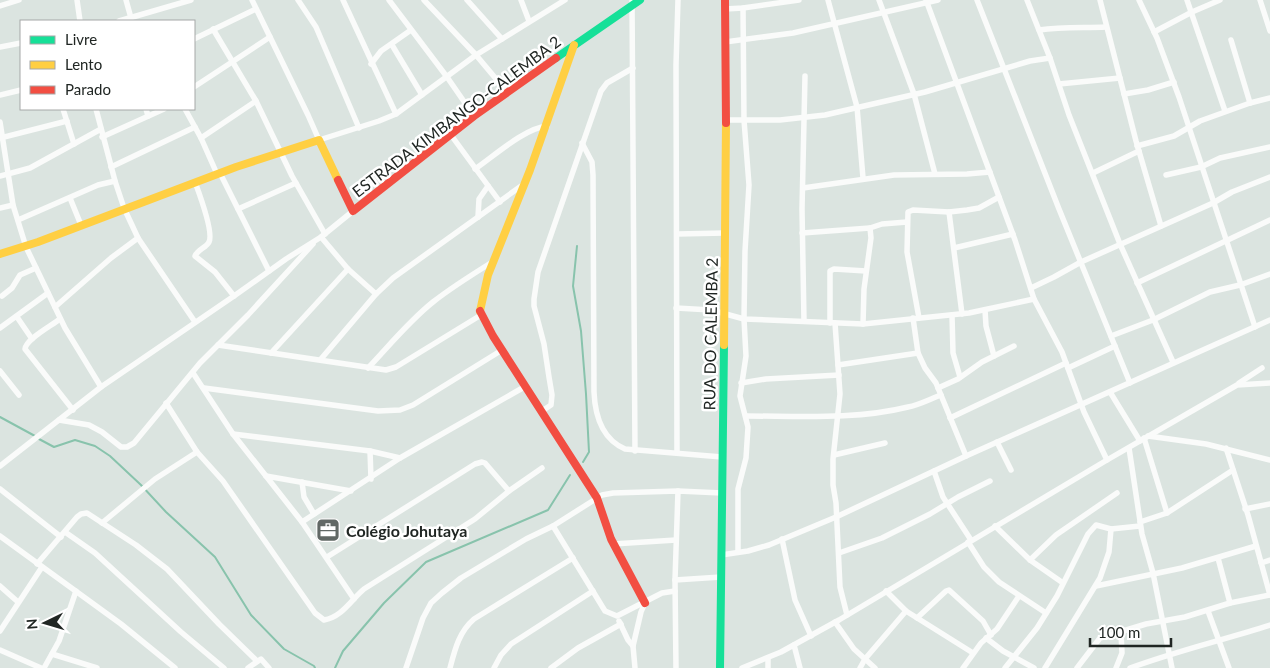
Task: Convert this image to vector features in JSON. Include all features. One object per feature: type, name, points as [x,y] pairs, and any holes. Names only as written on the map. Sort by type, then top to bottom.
[{"type":"main road","name":"ESTRADA KIMBANGO-CALEMBA 2","points":[[318,140],[353,211],[474,116],[633,3],[640,0]]},
{"type":"main road","name":"RUA DO CALEMBA 2","points":[[720,668],[726,120],[725,4]]},
{"type":"main road","points":[[574,45],[547,126],[494,262],[480,314],[596,498],[613,544],[645,603]]},
{"type":"main road","points":[[0,254],[26,247],[124,208],[281,151],[318,140]]},
{"type":"street","points":[[0,6],[19,0]]},
{"type":"street","points":[[77,0],[80,20]]},
{"type":"street","points":[[126,0],[129,20],[191,0]]},
{"type":"street","points":[[252,0],[318,140],[359,128],[396,114],[476,55],[563,1]]},
{"type":"street","points":[[298,0],[316,27],[359,128]]},
{"type":"street","points":[[343,0],[371,64],[396,114]]},
{"type":"street","points":[[389,0],[474,116]]},
{"type":"street","points":[[424,0],[476,55],[507,92]]},
{"type":"street","points":[[467,0],[502,39]]},
{"type":"street","points":[[521,0],[529,21]]},
{"type":"street","points":[[677,453],[678,0]]},
{"type":"street","points":[[725,4],[743,8],[799,0]]},
{"type":"street","points":[[828,0],[857,107],[863,178]]},
{"type":"street","points":[[879,0],[914,94],[935,174]]},
{"type":"street","points":[[726,42],[792,33],[926,1],[938,0]]},
{"type":"street","points":[[977,0],[1080,262],[1130,383]]},
{"type":"street","points":[[1026,0],[1050,58],[1069,115],[1120,244],[1173,362]]},
{"type":"street","points":[[1100,0],[1138,148],[1162,226]]},
{"type":"street","points":[[1139,0],[1174,82],[1255,328]]},
{"type":"street","points":[[1187,0],[1225,111]]},
{"type":"street","points":[[1154,32],[1220,0]]},
{"type":"street","points":[[1260,0],[1270,31]]},
{"type":"street","points":[[926,1],[1013,234],[1034,299],[1067,365],[1081,404],[1107,460]]},
{"type":"street","points":[[633,3],[635,451]]},
{"type":"street","points":[[738,552],[738,489],[748,448],[748,427],[740,396],[746,356],[744,319],[745,251],[749,185],[744,120],[743,8]]},
{"type":"street","points":[[195,38],[256,9]]},
{"type":"street","points":[[1039,30],[1067,27],[1106,27]]},
{"type":"street","points":[[213,29],[256,101],[321,237],[348,269],[376,294]]},
{"type":"street","points":[[371,64],[381,51],[411,30]]},
{"type":"street","points":[[195,86],[270,37]]},
{"type":"street","points":[[1231,40],[1250,103]]},
{"type":"street","points":[[0,47],[20,43]]},
{"type":"street","points":[[392,45],[422,96]]},
{"type":"street","points":[[726,120],[804,118],[914,94],[1030,61],[1050,58]]},
{"type":"street","points":[[542,411],[551,405],[552,395],[544,344],[534,306],[540,263],[601,91],[607,83],[633,68]]},
{"type":"street","points":[[804,321],[802,188],[805,76]]},
{"type":"street","points":[[1059,84],[1120,78]]},
{"type":"street","points":[[1124,94],[1148,90],[1174,82]]},
{"type":"street","points":[[0,95],[20,90]]},
{"type":"street","points":[[1092,173],[1138,148],[1174,136],[1200,121],[1225,111],[1270,98]]},
{"type":"street","points":[[201,138],[256,101]]},
{"type":"street","points":[[63,110],[74,144]]},
{"type":"street","points":[[96,110],[102,136],[124,208],[138,238],[195,322]]},
{"type":"street","points":[[146,110],[148,116]]},
{"type":"street","points":[[102,136],[162,110]]},
{"type":"street","points":[[186,110],[269,271]]},
{"type":"street","points":[[1,138],[67,121]]},
{"type":"street","points":[[0,122],[1,138],[13,204],[26,247],[56,307],[60,319],[101,387]]},
{"type":"street","points":[[475,169],[533,129],[547,126]]},
{"type":"street","points":[[111,166],[195,127]]},
{"type":"street","points":[[0,176],[30,168],[101,129]]},
{"type":"street","points":[[451,134],[500,202]]},
{"type":"street","points":[[582,143],[590,155],[593,175],[593,356],[595,411],[601,427],[612,442],[626,449],[722,457]]},
{"type":"street","points":[[1166,174],[1201,167],[1220,158],[1270,146]]},
{"type":"street","points":[[802,188],[894,175],[990,172]]},
{"type":"street","points":[[1031,288],[1054,278],[1080,262],[1213,204],[1232,192],[1270,177]]},
{"type":"street","points":[[18,220],[98,186],[115,181]]},
{"type":"street","points":[[195,182],[207,218],[210,238],[209,242],[197,251],[195,256],[215,272],[234,296]]},
{"type":"street","points":[[238,209],[296,183]]},
{"type":"street","points":[[321,359],[392,278],[524,184]]},
{"type":"street","points":[[478,217],[479,199],[488,186]]},
{"type":"street","points":[[966,456],[940,392],[918,354],[916,318],[908,260],[908,212],[912,210],[949,212],[979,208],[999,197]]},
{"type":"street","points":[[70,198],[81,225]]},
{"type":"street","points":[[0,208],[13,204]]},
{"type":"street","points":[[0,466],[101,387],[286,259],[321,237],[353,211]]},
{"type":"street","points":[[949,212],[962,314]]},
{"type":"street","points":[[1137,283],[1270,220]]},
{"type":"street","points":[[802,233],[870,228],[882,224],[907,222]]},
{"type":"street","points":[[863,324],[866,272],[871,238],[870,228]]},
{"type":"street","points":[[676,234],[725,233]]},
{"type":"street","points":[[954,248],[1013,234]]},
{"type":"street","points":[[60,420],[89,425],[102,432],[121,447],[127,447],[134,443],[200,363],[321,237]]},
{"type":"street","points":[[56,307],[111,258],[138,238]]},
{"type":"street","points":[[286,259],[293,268]]},
{"type":"street","points":[[368,368],[432,302],[454,286],[494,262]]},
{"type":"street","points":[[2,296],[12,288],[20,275],[36,268]]},
{"type":"street","points":[[271,353],[348,269]]},
{"type":"street","points":[[847,615],[840,587],[833,485],[840,394],[832,323],[830,271],[834,269],[866,272]]},
{"type":"street","points":[[1111,336],[1153,320],[1210,292],[1270,274]]},
{"type":"street","points":[[0,328],[48,294]]},
{"type":"street","points":[[676,308],[711,310],[744,319],[863,324],[962,314],[1034,299]]},
{"type":"street","points":[[985,310],[988,334],[994,356]]},
{"type":"street","points":[[218,345],[386,370],[396,367],[480,314]]},
{"type":"street","points":[[952,315],[953,353],[960,377]]},
{"type":"street","points":[[17,317],[32,339]]},
{"type":"street","points":[[60,319],[25,345],[26,352],[73,410]]},
{"type":"street","points":[[721,556],[748,551],[782,540],[836,517],[1173,362],[1270,320]]},
{"type":"street","points":[[746,416],[838,416],[908,408],[940,392],[977,365],[1014,346]]},
{"type":"street","points":[[950,418],[1067,365],[1115,346]]},
{"type":"street","points":[[204,388],[378,412],[394,411],[413,405],[502,350]]},
{"type":"street","points":[[838,365],[918,354]]},
{"type":"street","points":[[742,668],[768,659],[811,636],[1144,438],[1237,385],[1262,368]]},
{"type":"street","points":[[0,371],[19,395]]},
{"type":"street","points":[[193,373],[233,434],[302,522],[354,599]]},
{"type":"street","points":[[741,383],[776,378],[839,375]]},
{"type":"street","points":[[1237,385],[1270,383]]},
{"type":"street","points":[[302,522],[371,479],[400,458],[526,386]]},
{"type":"street","points":[[1110,392],[1144,438],[1167,514]]},
{"type":"street","points":[[166,403],[197,452],[223,481],[299,590],[321,619],[324,620],[334,618],[351,604],[364,589],[475,519],[509,491],[542,468]]},
{"type":"street","points":[[233,434],[370,451],[400,458]]},
{"type":"street","points":[[1144,438],[1226,448],[1270,460]]},
{"type":"street","points":[[997,442],[1011,470]]},
{"type":"street","points":[[834,455],[885,443]]},
{"type":"street","points":[[1129,448],[1140,524],[1153,573],[1172,668]]},
{"type":"street","points":[[1077,668],[1098,639],[1138,626],[1185,617],[1270,595],[1246,509],[1226,448]]},
{"type":"street","points":[[370,451],[371,479]]},
{"type":"street","points":[[102,523],[144,488],[197,452]]},
{"type":"street","points":[[327,558],[461,472],[480,462],[485,463],[509,491]]},
{"type":"street","points":[[1005,668],[1037,628],[1057,596],[1092,528],[1097,525],[1111,529],[1140,524],[1167,514],[1233,470]]},
{"type":"street","points":[[934,471],[948,505],[961,522],[970,541],[992,575],[1019,596],[1046,613]]},
{"type":"street","points":[[266,476],[351,491]]},
{"type":"street","points":[[839,553],[882,538],[948,505],[958,497],[990,481]]},
{"type":"street","points":[[302,482],[304,496],[314,514]]},
{"type":"street","points":[[0,489],[63,535],[95,553],[192,642],[224,668]]},
{"type":"street","points":[[676,668],[675,580],[678,491]]},
{"type":"street","points":[[406,668],[423,618],[437,598],[461,578],[526,539],[553,526],[602,494],[613,492],[678,491],[722,493]]},
{"type":"street","points":[[1030,560],[1060,532],[1116,493]]},
{"type":"street","points":[[1246,509],[1270,504]]},
{"type":"street","points":[[0,631],[39,565],[81,514],[87,514],[136,544],[167,569],[257,661]]},
{"type":"street","points":[[553,526],[605,611],[617,616],[632,646],[635,666],[628,668]]},
{"type":"street","points":[[995,526],[1030,560],[1063,583]]},
{"type":"street","points":[[1045,668],[1096,586],[1109,552],[1111,529]]},
{"type":"street","points":[[0,536],[121,624],[175,668]]},
{"type":"street","points":[[613,544],[676,540]]},
{"type":"street","points":[[782,540],[795,600],[811,636]]},
{"type":"street","points":[[1096,586],[1182,568],[1256,546]]},
{"type":"street","points":[[450,668],[459,639],[468,624],[573,558]]},
{"type":"street","points":[[1218,558],[1230,604]]},
{"type":"street","points":[[1261,563],[1270,560]]},
{"type":"street","points":[[675,580],[721,577]]},
{"type":"street","points":[[0,586],[18,602]]},
{"type":"street","points":[[917,618],[949,590],[983,621],[988,637],[1003,651],[1034,668]]},
{"type":"street","points":[[0,650],[42,668],[52,654],[62,634],[76,591]]},
{"type":"street","points":[[494,668],[505,649],[593,591]]},
{"type":"street","points":[[617,616],[662,593],[675,591]]},
{"type":"street","points":[[886,591],[906,611],[973,653]]},
{"type":"street","points":[[963,668],[973,653],[997,629],[1019,596]]},
{"type":"street","points":[[632,646],[645,603]]},
{"type":"street","points":[[860,668],[865,659],[906,611]]},
{"type":"street","points":[[1208,611],[1229,668]]},
{"type":"street","points":[[835,622],[847,640],[875,668]]},
{"type":"street","points":[[551,668],[578,648],[621,624]]},
{"type":"street","points":[[1130,668],[1169,654],[1270,625]]},
{"type":"street","points":[[1116,668],[1122,654],[1121,633]]},
{"type":"street","points":[[794,645],[800,668]]},
{"type":"street","points":[[52,654],[97,668]]},
{"type":"street","points":[[768,659],[768,668]]},
{"type":"street","points":[[248,668],[257,661],[264,660],[269,668]]},
{"type":"waterway","points":[[577,246],[573,286],[581,331],[589,452],[583,462]]},
{"type":"waterway","points":[[0,417],[35,436]]},
{"type":"waterway","points":[[39,439],[54,447],[75,440],[95,446],[110,456],[166,512],[215,557],[251,615],[284,649],[315,668]]},
{"type":"waterway","points":[[335,668],[343,651],[384,603],[426,562],[548,510],[570,475]]},
{"type":"traffic: fast","points":[[556,58],[640,0]]},
{"type":"traffic: fast","points":[[720,668],[724,345]]},
{"type":"traffic: slow","points":[[480,311],[488,275],[530,170],[574,45]]},
{"type":"traffic: slow","points":[[724,345],[726,123]]},
{"type":"traffic: slow","points":[[0,254],[38,242],[236,167],[319,140],[338,180]]},
{"type":"traffic: jam","points":[[725,0],[726,123]]},
{"type":"traffic: jam","points":[[338,180],[353,211],[474,116],[556,58]]},
{"type":"traffic: jam","points":[[480,311],[493,336],[597,498],[611,539],[645,603]]},
{"type":"place","name":"Colégio Johutaya","points":[[328,530]]}]
